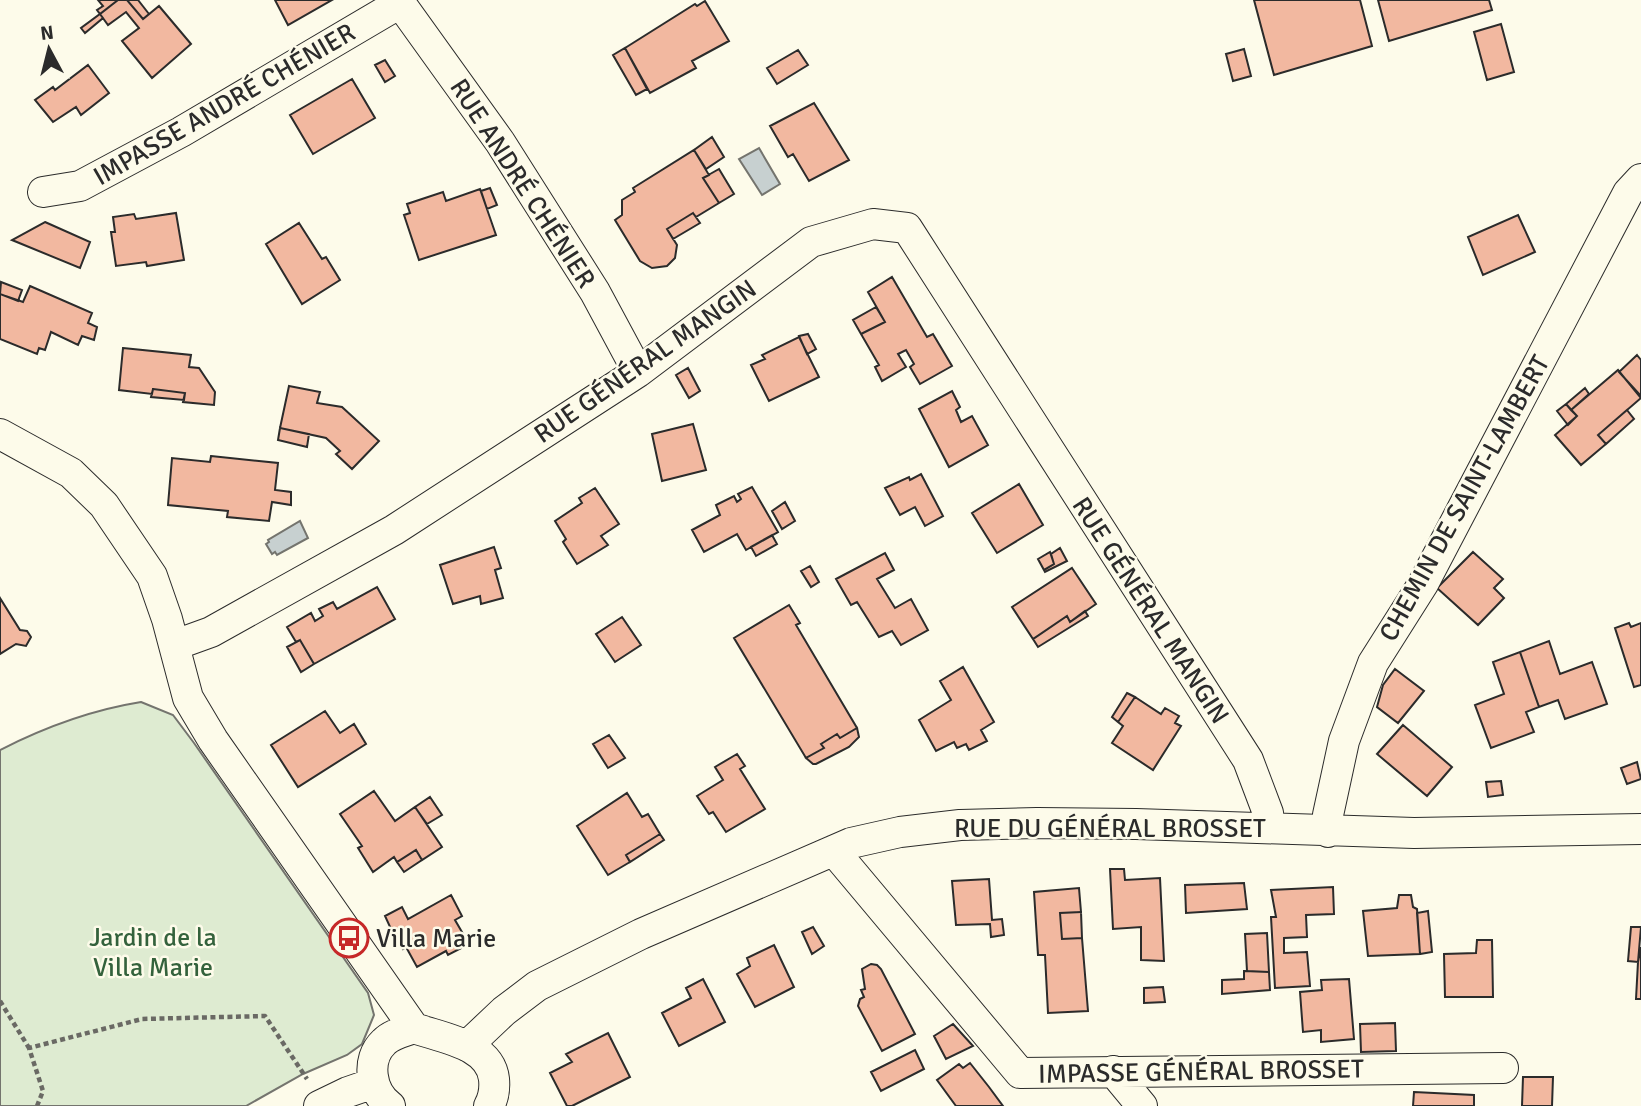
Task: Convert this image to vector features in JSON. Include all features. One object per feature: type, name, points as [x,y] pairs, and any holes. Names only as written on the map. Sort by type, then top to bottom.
[{"type":"street","name":"IMPASSE ANDRÉ CHÉNIER","points":[[43,192],[80,186],[181,132],[399,1]]},
{"type":"street","name":"RUE ANDRÉ CHÉNIER","points":[[399,1],[500,142],[595,292],[638,372]]},
{"type":"street","name":"CHEMIN DE SAINT-LAMBERT","points":[[1328,832],[1328,815],[1344,741],[1373,663],[1423,584],[1628,193],[1641,179]]},
{"type":"street","name":"RUE GÉNÉRAL MANGIN","points":[[175,645],[211,632],[394,530],[638,372],[811,242],[873,224],[907,228],[1248,760],[1268,813],[1270,828]]},
{"type":"street","points":[[0,434],[71,473],[104,505],[152,576],[175,645],[188,698],[214,740],[414,1028]]},
{"type":"street","name":"RUE DU GÉNÉRAL BROSSET","points":[[467,1046],[504,1011],[537,986],[641,934],[851,843],[900,832],[960,825],[1136,824],[1414,833],[1641,829]]},
{"type":"street","name":"IMPASSE GÉNÉRAL BROSSET","points":[[834,851],[1020,1073],[1503,1068]]},
{"type":"street","points":[[321,1105],[348,1091],[382,1095],[373,1063],[382,1044],[398,1033],[414,1028],[467,1046],[488,1061],[495,1088],[489,1106]]},
{"type":"street","points":[[1113,1071],[1142,1106]]},
{"type":"path","points":[[0,1001],[29,1048],[43,1091],[37,1106]]},
{"type":"path","points":[[29,1048],[142,1019],[265,1016],[321,1105]]},
{"type":"green space","name":"Jardin de la Villa Marie","points":[[141,702],[173,715],[194,743],[368,993],[374,1015],[362,1044],[347,1055],[303,1074],[246,1106],[0,1106],[0,750],[69,720]]},
{"type":"shaded area","points":[[759,148],[780,184],[762,195],[739,159]]},
{"type":"shaded area","points":[[300,521],[308,538],[277,555],[275,552],[272,554],[266,544],[268,540]]},
{"type":"building","points":[[98,0],[118,0],[100,14],[97,10],[103,6]]},
{"type":"building","points":[[118,0],[127,0],[143,19],[159,6],[191,44],[152,78],[122,41],[139,28],[126,12],[108,25],[100,14]]},
{"type":"building","points":[[127,0],[138,0],[149,14],[143,19]]},
{"type":"building","points":[[275,0],[332,0],[288,25]]},
{"type":"building","points":[[1254,0],[1360,0],[1372,46],[1274,75]]},
{"type":"building","points":[[1378,0],[1489,0],[1492,10],[1389,41]]},
{"type":"building","points":[[705,1],[729,41],[692,61],[696,68],[650,93],[625,48],[695,4],[697,6]]},
{"type":"building","points":[[100,14],[103,18],[85,33],[81,28]]},
{"type":"building","points":[[1501,24],[1514,72],[1487,80],[1474,32]]},
{"type":"building","points":[[625,48],[647,89],[636,95],[613,55]]},
{"type":"building","points":[[1244,49],[1251,76],[1233,81],[1226,54]]},
{"type":"building","points":[[798,50],[808,65],[777,84],[767,68]]},
{"type":"building","points":[[385,60],[395,76],[385,82],[375,65]]},
{"type":"building","points":[[88,65],[109,93],[81,115],[76,107],[53,122],[35,100],[53,87],[55,90]]},
{"type":"building","points":[[352,79],[375,118],[313,154],[290,115]]},
{"type":"building","points":[[814,103],[849,160],[809,181],[793,154],[788,157],[770,126]]},
{"type":"building","points":[[712,137],[724,157],[706,169],[694,150]]},
{"type":"building","points":[[694,150],[709,175],[703,178],[719,203],[696,217],[693,213],[667,229],[677,245],[675,258],[667,266],[652,268],[640,261],[615,220],[622,215],[622,200],[635,192],[633,188]]},
{"type":"building","points":[[719,169],[734,194],[719,203],[703,178]]},
{"type":"building","points":[[490,188],[497,205],[487,209],[481,191]]},
{"type":"building","points":[[480,189],[496,235],[419,260],[404,215],[410,213],[407,204],[443,192],[446,201]]},
{"type":"building","points":[[176,213],[184,260],[147,266],[146,262],[116,266],[111,232],[115,232],[113,217],[134,214],[136,219]]},
{"type":"building","points":[[693,213],[700,223],[673,239],[667,229]]},
{"type":"building","points":[[1518,215],[1535,252],[1483,275],[1468,237]]},
{"type":"building","points":[[45,222],[90,242],[80,268],[12,240]]},
{"type":"building","points":[[299,223],[322,259],[326,257],[340,280],[302,304],[266,244]]},
{"type":"building","points":[[892,277],[927,337],[933,334],[952,366],[920,384],[910,367],[914,364],[906,350],[898,354],[906,367],[882,381],[875,367],[879,365],[861,334],[885,322],[868,292]]},
{"type":"building","points":[[1,282],[22,290],[18,301],[0,294]]},
{"type":"building","points":[[30,286],[92,313],[88,323],[97,327],[94,340],[82,336],[78,345],[51,332],[45,350],[39,348],[37,354],[0,339],[0,294],[23,302]]},
{"type":"building","points":[[876,307],[885,322],[861,334],[853,320]]},
{"type":"building","points":[[808,334],[816,349],[807,354],[799,336]]},
{"type":"building","points":[[799,337],[819,377],[769,401],[751,365],[765,359],[762,355]]},
{"type":"building","points":[[123,348],[191,355],[189,367],[199,368],[215,392],[214,405],[183,402],[185,393],[153,389],[152,394],[119,390]]},
{"type":"building","points":[[1637,355],[1641,360],[1641,396],[1619,372]]},
{"type":"building","points":[[688,368],[700,391],[689,398],[676,375]]},
{"type":"building","points":[[1618,370],[1641,398],[1598,435],[1606,444],[1581,465],[1555,435],[1577,416],[1571,410]]},
{"type":"building","points":[[289,386],[320,392],[317,403],[342,407],[379,441],[352,469],[336,454],[340,451],[326,438],[280,428]]},
{"type":"building","points":[[1585,388],[1589,394],[1571,410],[1566,404]]},
{"type":"building","points":[[153,389],[185,393],[184,400],[151,397]]},
{"type":"building","points":[[952,391],[960,407],[956,410],[961,422],[972,416],[988,445],[949,467],[919,409]]},
{"type":"building","points":[[1566,404],[1577,416],[1568,425],[1557,411]]},
{"type":"building","points":[[1627,410],[1634,419],[1606,444],[1598,435]]},
{"type":"building","points":[[693,424],[706,470],[662,481],[652,434]]},
{"type":"building","points":[[280,428],[309,434],[307,447],[278,440]]},
{"type":"building","points":[[211,456],[278,463],[275,490],[291,492],[291,505],[272,502],[269,521],[227,517],[228,511],[168,505],[172,458],[210,462]]},
{"type":"building","points":[[921,474],[943,516],[925,526],[915,507],[900,515],[885,488]]},
{"type":"building","points":[[1019,484],[1043,525],[997,553],[972,513]]},
{"type":"building","points":[[752,487],[778,532],[746,550],[737,534],[704,552],[692,530],[720,515],[716,505],[734,496],[737,502],[741,499],[738,494]]},
{"type":"building","points":[[595,488],[619,524],[601,536],[608,545],[577,564],[563,542],[566,539],[555,521],[582,503],[579,498]]},
{"type":"building","points":[[785,502],[795,521],[782,529],[772,511]]},
{"type":"building","points":[[772,535],[777,544],[756,556],[751,547]]},
{"type":"building","points":[[494,547],[501,568],[495,570],[503,598],[481,604],[480,596],[453,604],[440,565]]},
{"type":"building","points":[[1060,548],[1067,561],[1045,572],[1044,570],[1054,564],[1051,554]]},
{"type":"building","points":[[1050,552],[1054,564],[1044,570],[1038,559]]},
{"type":"building","points":[[1473,552],[1503,579],[1494,588],[1504,598],[1478,625],[1437,588]]},
{"type":"building","points":[[885,553],[894,570],[877,579],[895,608],[911,599],[928,630],[901,645],[892,631],[879,637],[857,602],[851,605],[836,579]]},
{"type":"building","points":[[810,566],[819,582],[811,587],[801,571]]},
{"type":"building","points":[[1072,568],[1096,604],[1070,622],[1067,616],[1033,639],[1012,607]]},
{"type":"building","points":[[377,587],[395,619],[314,664],[300,640],[296,642],[287,627],[311,613],[315,621],[323,616],[319,609],[333,602],[337,609]]},
{"type":"building","points":[[0,598],[20,630],[27,631],[31,637],[26,646],[16,644],[0,654]]},
{"type":"building","points":[[789,605],[800,623],[796,625],[857,728],[840,738],[837,734],[821,744],[824,748],[806,758],[734,638]]},
{"type":"building","points":[[1085,611],[1088,616],[1038,647],[1033,639],[1067,616],[1070,622]]},
{"type":"building","points":[[622,617],[641,645],[615,662],[596,634]]},
{"type":"building","points":[[1629,623],[1631,627],[1641,623],[1641,685],[1634,687],[1615,628]]},
{"type":"building","points":[[300,640],[314,664],[301,672],[287,647]]},
{"type":"building","points":[[1549,641],[1560,674],[1592,662],[1607,704],[1565,719],[1558,700],[1539,707],[1520,652]]},
{"type":"building","points":[[1520,652],[1539,707],[1526,712],[1534,732],[1491,748],[1475,705],[1504,694],[1493,662]]},
{"type":"building","points":[[963,667],[994,722],[981,730],[987,741],[969,750],[966,744],[957,748],[954,742],[936,751],[919,720],[951,700],[940,681]]},
{"type":"building","points":[[1395,669],[1424,691],[1398,723],[1377,707],[1383,685]]},
{"type":"building","points":[[1127,693],[1135,697],[1118,722],[1112,717]]},
{"type":"building","points":[[1135,697],[1161,714],[1165,708],[1179,716],[1175,723],[1181,726],[1153,770],[1112,743],[1123,726],[1118,722]]},
{"type":"building","points":[[325,711],[340,733],[354,724],[366,744],[298,787],[271,745]]},
{"type":"building","points":[[1403,725],[1452,767],[1427,796],[1377,754]]},
{"type":"building","points":[[857,728],[859,737],[849,747],[816,764],[806,758],[824,748],[821,744],[837,734],[840,738]]},
{"type":"building","points":[[609,735],[625,758],[608,768],[593,744]]},
{"type":"building","points":[[737,754],[745,766],[740,769],[765,809],[726,832],[713,812],[709,814],[697,796],[723,780],[715,767]]},
{"type":"building","points":[[1637,762],[1641,779],[1627,784],[1621,768]]},
{"type":"building","points":[[1501,781],[1503,795],[1488,797],[1486,782]]},
{"type":"building","points":[[374,791],[395,821],[415,807],[442,847],[422,860],[416,850],[397,862],[394,857],[373,872],[358,848],[362,846],[340,814]]},
{"type":"building","points":[[627,793],[642,817],[648,814],[660,834],[626,855],[630,862],[608,875],[577,826]]},
{"type":"building","points":[[430,797],[442,815],[427,824],[415,807]]},
{"type":"building","points":[[660,834],[664,840],[630,862],[626,855]]},
{"type":"building","points":[[416,850],[422,860],[404,872],[397,862]]},
{"type":"building","points":[[1110,869],[1124,869],[1125,880],[1160,878],[1164,961],[1141,960],[1141,927],[1113,929]]},
{"type":"building","points":[[989,879],[992,920],[1002,919],[1004,935],[991,937],[990,924],[956,925],[952,881]]},
{"type":"building","points":[[1244,883],[1247,909],[1186,913],[1185,885]]},
{"type":"building","points":[[1333,887],[1334,914],[1306,915],[1307,937],[1284,938],[1284,953],[1307,952],[1310,986],[1275,988],[1271,917],[1276,917],[1271,890]]},
{"type":"building","points":[[1079,888],[1081,912],[1060,913],[1062,939],[1082,938],[1088,1011],[1048,1013],[1045,955],[1038,955],[1034,892]]},
{"type":"building","points":[[451,895],[462,916],[455,920],[469,944],[448,955],[446,951],[417,967],[406,947],[403,949],[385,916],[402,907],[408,919]]},
{"type":"building","points":[[1399,895],[1411,895],[1413,907],[1417,909],[1420,954],[1368,956],[1363,911],[1397,908]]},
{"type":"building","points":[[1428,911],[1432,952],[1420,954],[1417,913]]},
{"type":"building","points":[[1081,912],[1082,938],[1062,939],[1060,913]]},
{"type":"building","points":[[813,927],[824,946],[812,954],[802,932]]},
{"type":"building","points":[[1631,927],[1641,927],[1638,962],[1628,961]]},
{"type":"building","points":[[1267,933],[1269,972],[1247,971],[1245,934]]},
{"type":"building","points":[[1477,940],[1492,940],[1493,997],[1445,997],[1444,954],[1476,953]]},
{"type":"building","points":[[774,945],[794,987],[755,1007],[737,974],[750,966],[747,958]]},
{"type":"building","points":[[1641,947],[1641,999],[1636,999],[1638,962]]},
{"type":"building","points":[[871,964],[881,969],[915,1034],[882,1051],[858,1006],[860,999],[864,997],[861,990],[865,989],[862,969]]},
{"type":"building","points":[[1244,971],[1269,972],[1270,990],[1222,994],[1222,980],[1244,979]]},
{"type":"building","points":[[703,979],[725,1022],[679,1046],[662,1013],[691,998],[686,988]]},
{"type":"building","points":[[1349,979],[1354,1039],[1321,1042],[1321,1030],[1303,1032],[1300,992],[1322,990],[1321,980]]},
{"type":"building","points":[[1163,987],[1165,1002],[1144,1003],[1144,988]]},
{"type":"building","points":[[1395,1023],[1396,1051],[1361,1052],[1360,1024]]},
{"type":"building","points":[[953,1024],[973,1046],[946,1059],[934,1036]]},
{"type":"building","points":[[608,1033],[630,1077],[567,1106],[550,1073],[572,1062],[566,1054]]},
{"type":"building","points":[[915,1050],[924,1069],[881,1091],[871,1072]]},
{"type":"building","points":[[970,1063],[1003,1106],[956,1106],[937,1080],[959,1064],[963,1068]]},
{"type":"building","points":[[1523,1077],[1553,1077],[1552,1106],[1522,1106]]},
{"type":"building","points":[[1414,1092],[1474,1095],[1474,1106],[1413,1106]]},
{"type":"place","name":"Villa Marie","points":[[349,938]]}]
